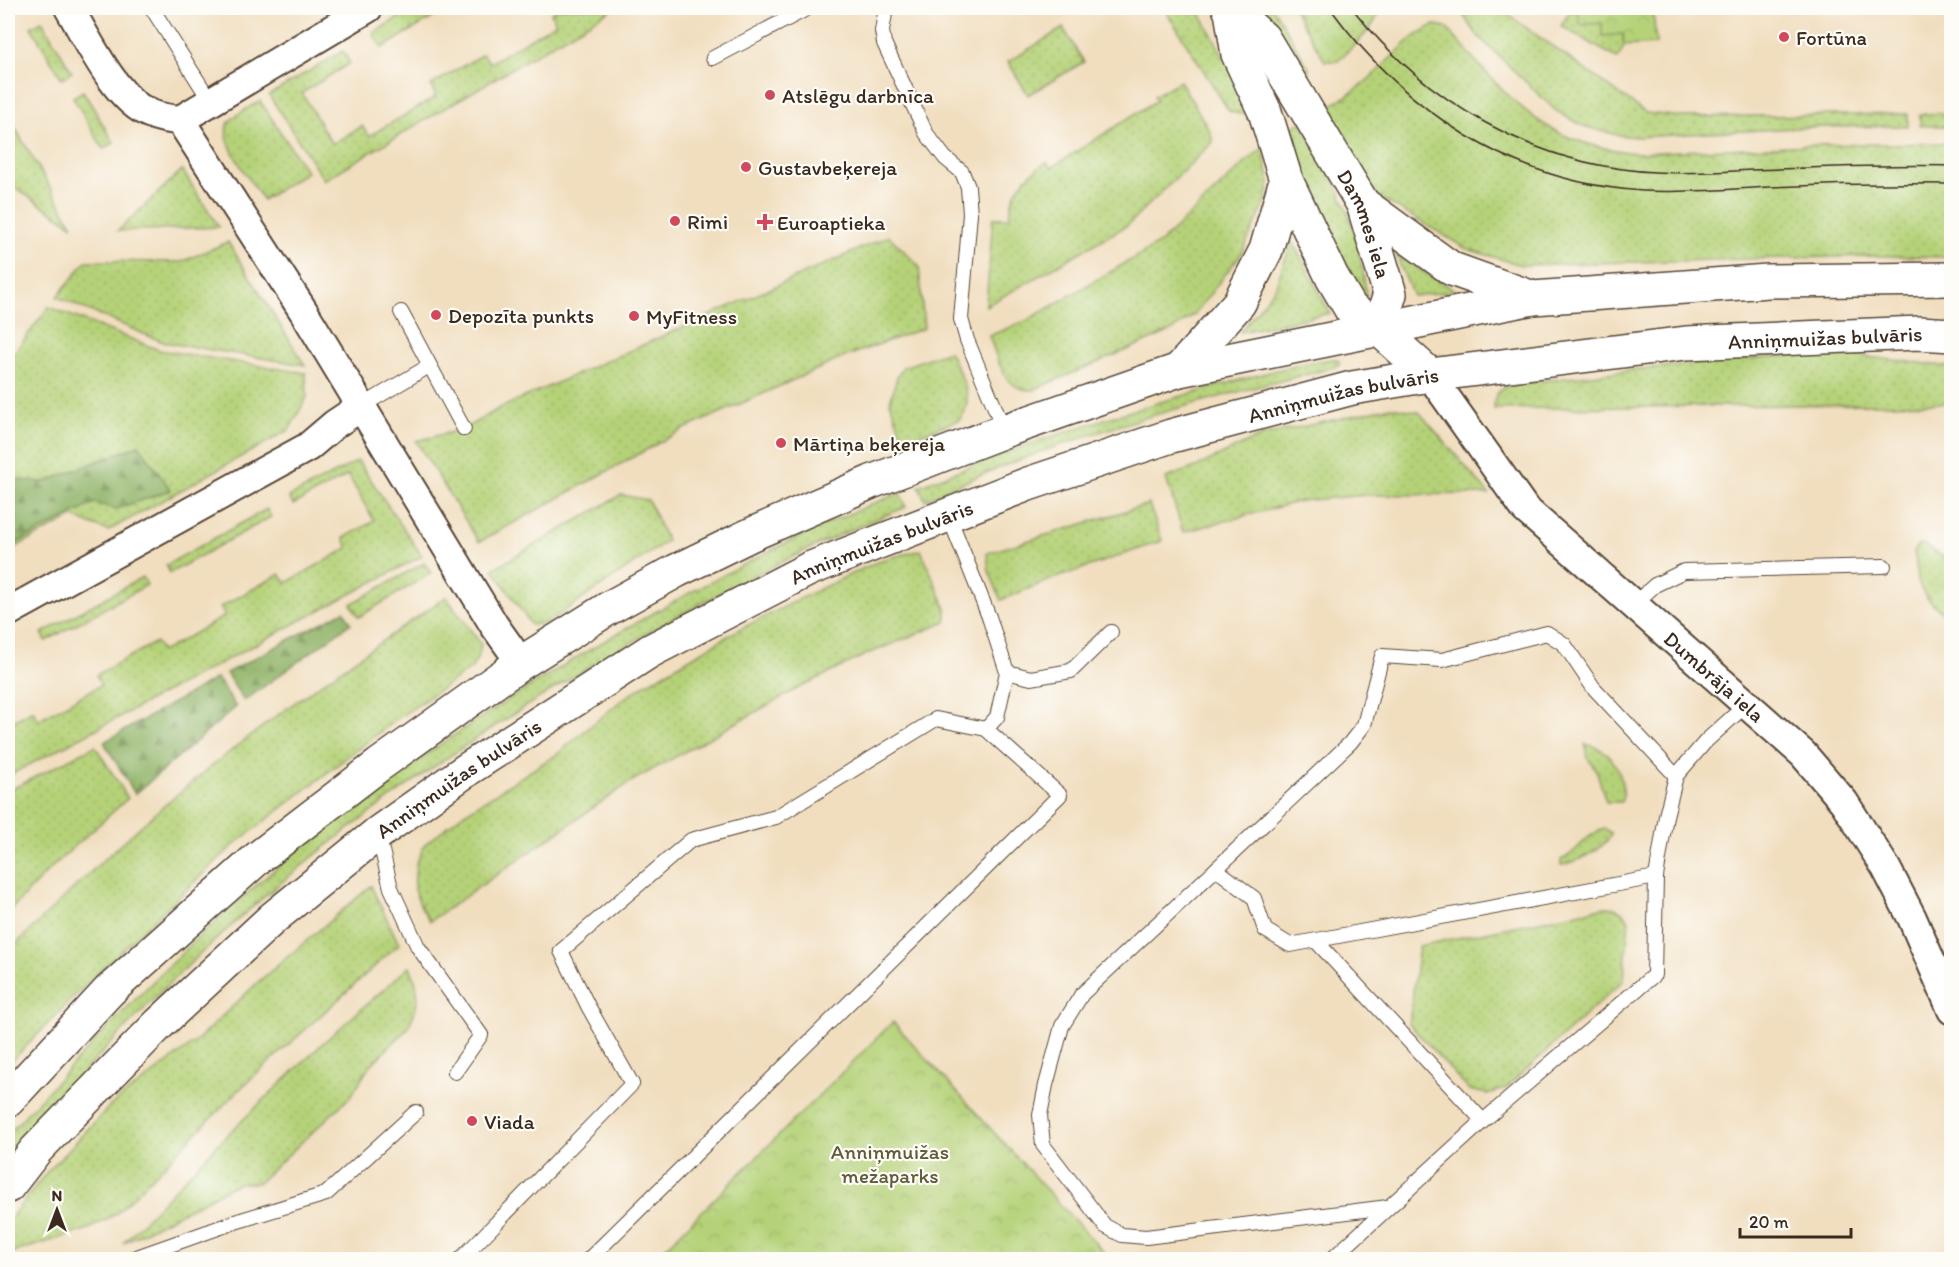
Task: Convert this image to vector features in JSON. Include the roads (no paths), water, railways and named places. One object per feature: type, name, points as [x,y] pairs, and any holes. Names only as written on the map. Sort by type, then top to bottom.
[{"type":"street","points":[[69,8],[115,84],[133,104],[147,113],[180,120],[368,8]]},
{"type":"street","name":"Dammes iela","points":[[1230,9],[1263,38],[1363,204],[1390,294],[1379,329],[1351,309],[1332,277],[1286,180],[1265,112],[1238,54],[1230,9]]},
{"type":"street","points":[[180,120],[304,312],[494,625],[521,663]]},
{"type":"street","points":[[1179,370],[1239,303],[1266,250],[1286,180]]},
{"type":"street","points":[[1363,204],[1452,269],[1533,298]]},
{"type":"street","points":[[8,1100],[109,991],[259,857],[379,765],[521,663],[609,608],[750,535],[871,482],[1004,431],[1179,370],[1533,298],[1768,282],[1952,279]]},
{"type":"street","points":[[1379,329],[1430,375]]},
{"type":"street","name":"Anniņmuižas bulvāris","points":[[8,1186],[36,1150],[159,1024],[273,918],[378,833],[468,769],[650,651],[809,569],[1028,483],[1171,436],[1352,388],[1430,375],[1686,343],[1919,333],[1952,335]]},
{"type":"street","name":"Dumbrāja iela","points":[[1430,375],[1525,509],[1803,754],[1844,802],[1886,868],[1912,918],[1952,1010]]},
{"type":"street","points":[[8,612],[308,447],[335,424],[362,406]]},
{"type":"lane","points":[[713,58],[808,8]]},
{"type":"lane","points":[[886,8],[882,31],[884,43],[926,133],[945,158],[962,172],[968,187],[970,214],[962,319],[967,340],[1004,431]]},
{"type":"lane","points":[[153,9],[211,102]]},
{"type":"lane","points":[[401,312],[464,429]]},
{"type":"lane","points":[[362,406],[429,366]]},
{"type":"lane","points":[[948,514],[989,617],[1007,672],[997,717],[986,729]]},
{"type":"lane","points":[[1634,604],[1655,585],[1684,571],[1884,566]]},
{"type":"lane","points":[[1007,672],[1031,678],[1071,671],[1111,632]]},
{"type":"lane","points":[[1389,1207],[1146,1238],[1122,1235],[1105,1226],[1043,1145],[1040,1115],[1062,1026],[1082,994],[1350,743],[1364,725],[1382,656],[1442,660],[1547,633],[1564,644],[1593,687],[1676,776]]},
{"type":"lane","points":[[1331,1260],[1483,1121],[1654,975],[1656,877],[1666,816],[1676,776],[1706,741],[1747,704]]},
{"type":"lane","points":[[460,1260],[632,1084],[588,1006],[561,951],[692,840],[776,817],[936,719],[986,729],[1060,795],[588,1260]]},
{"type":"lane","points":[[378,833],[391,888],[418,947],[481,1035],[455,1072]]},
{"type":"lane","points":[[1216,869],[1254,898],[1265,930],[1290,945],[1656,877]]},
{"type":"lane","points":[[1316,941],[1483,1121]]},
{"type":"lane","points":[[128,1260],[238,1221],[326,1194],[416,1112]]},
{"type":"tram line","points":[[1330,8],[1360,45],[1393,79],[1428,109],[1466,136],[1506,157],[1550,174],[1595,185],[1643,191],[1838,184],[1952,184]]},
{"type":"tram line","points":[[1352,8],[1381,42],[1448,100],[1486,123],[1526,142],[1567,157],[1611,167],[1667,173],[1877,166],[1952,166]]},
{"type":"place","name":"Fortūna","points":[[1784,37]]},
{"type":"place","name":"Atslēgu darbnīca","points":[[770,95]]},
{"type":"place","name":"Gustavbeķereja","points":[[746,167]]},
{"type":"place","name":"Rimi","points":[[675,221]]},
{"type":"place","name":"Euroaptieka","points":[[765,222]]},
{"type":"place","name":"Depozīta punkts","points":[[436,315]]},
{"type":"place","name":"MyFitness","points":[[634,316]]},
{"type":"place","name":"Mārtiņa beķereja","points":[[781,443]]},
{"type":"place","name":"Viada","points":[[472,1121]]},
{"type":"park label","name":"Anniņmuižas mežaparks","points":[[890,1163]]}]
